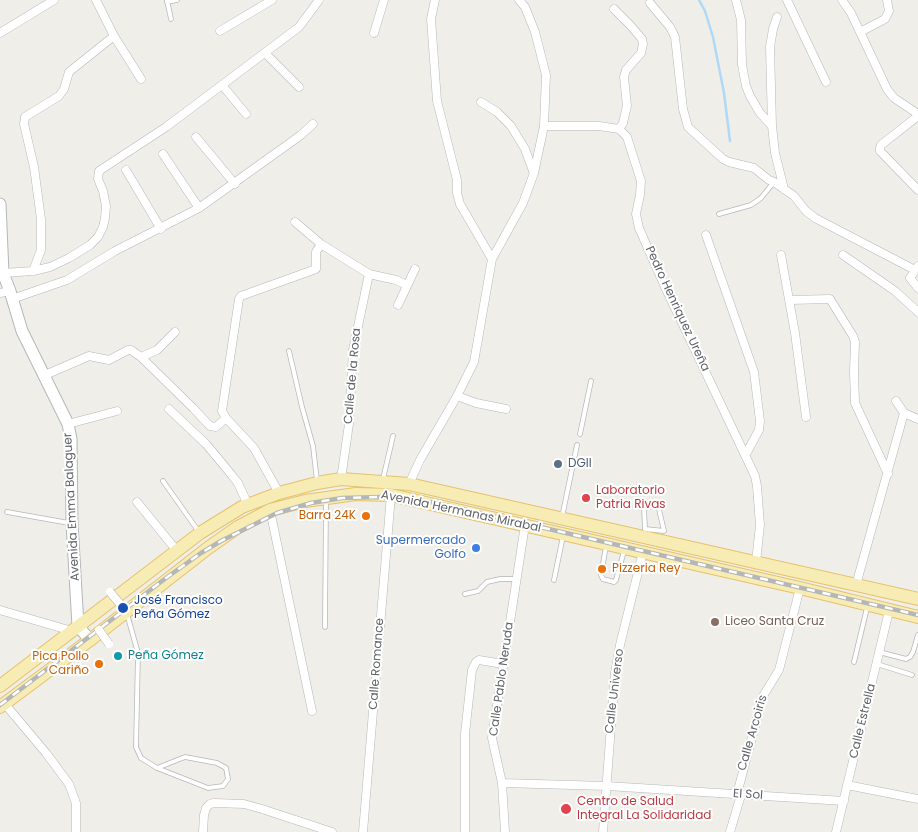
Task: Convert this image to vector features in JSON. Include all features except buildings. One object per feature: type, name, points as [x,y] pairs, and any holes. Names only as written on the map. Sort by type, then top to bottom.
[{"type":"main road","name":"Avenida Hermanas Mirabal","points":[[0,686],[200,533],[248,505],[279,493],[341,479],[410,484],[561,519],[649,534],[756,562],[918,600]]},
{"type":"main road","name":"Avenida Hermanas Mirabal","points":[[2,705],[90,640],[223,537],[270,510],[326,498],[356,494],[391,496],[564,534],[800,588],[918,618]]},
{"type":"street","points":[[96,0],[114,36],[141,79]]},
{"type":"street","points":[[220,31],[272,0]]},
{"type":"street","points":[[3,274],[50,267],[90,245],[98,237],[103,227],[106,206],[98,179],[99,171],[166,127],[299,27],[319,0]]},
{"type":"street","points":[[374,33],[384,0]]},
{"type":"street","points":[[435,0],[431,19],[437,101],[457,180],[457,193],[460,204],[492,259]]},
{"type":"street","points":[[410,484],[420,460],[457,396],[474,362],[492,259],[523,203],[534,173],[544,126],[546,75],[535,32],[525,7],[520,0]]},
{"type":"street","points":[[736,0],[741,20],[742,65],[746,86],[760,113],[772,126]]},
{"type":"street","points":[[787,0],[826,82]]},
{"type":"street","points":[[842,0],[851,13],[888,90],[894,98],[918,115],[881,145],[880,148],[880,151],[918,190]]},
{"type":"street","points":[[860,32],[880,22],[888,15],[887,0]]},
{"type":"street","points":[[0,33],[49,1]]},
{"type":"street","points":[[650,3],[676,37],[683,109],[688,127],[722,159],[754,168],[794,196],[814,218],[917,268],[910,278],[918,288]]},
{"type":"street","points":[[544,126],[599,126],[619,129],[623,123],[627,106],[624,77],[626,70],[640,53],[643,44],[642,39],[630,24],[614,10]]},
{"type":"street","points":[[777,17],[770,47],[772,126],[775,153],[784,189]]},
{"type":"street","points":[[33,271],[41,250],[41,219],[34,167],[24,124],[25,117],[62,93],[70,72],[114,36]]},
{"type":"street","points":[[265,53],[298,87]]},
{"type":"street","points":[[222,85],[246,114]]},
{"type":"street","points":[[481,102],[497,112],[511,126],[526,149],[534,173]]},
{"type":"street","points":[[8,294],[67,280],[115,251],[199,208],[235,184],[313,124]]},
{"type":"street","name":"Pedro Henriquez Ureña","points":[[619,129],[627,136],[641,181],[636,214],[639,228],[665,287],[746,454],[758,486],[760,525],[756,562]]},
{"type":"street","points":[[196,137],[235,184]]},
{"type":"street","points":[[162,154],[199,208]]},
{"type":"street","points":[[126,170],[161,229]]},
{"type":"street","name":"Avenida Emma Balaguer","points":[[0,204],[3,274],[8,294],[22,330],[68,424],[71,439],[75,628]]},
{"type":"street","points":[[295,222],[322,244],[369,274],[396,280],[407,285]]},
{"type":"street","points":[[706,235],[754,372],[760,421],[759,430],[746,454]]},
{"type":"street","points":[[279,493],[254,448],[226,418],[222,408],[239,298],[316,269],[316,252],[322,244]]},
{"type":"street","points":[[781,255],[790,300],[806,416]]},
{"type":"street","points":[[843,255],[896,291],[918,312]]},
{"type":"street","points":[[398,306],[415,269]]},
{"type":"street","name":"Calle de la Rosa","points":[[341,479],[349,424],[353,350],[369,274]]},
{"type":"street","points":[[790,300],[830,298],[853,336],[855,342],[855,403],[888,474]]},
{"type":"street","points":[[141,357],[157,350],[175,332]]},
{"type":"street","points":[[45,374],[89,356],[109,360],[131,350],[141,357],[210,426],[216,427],[226,418]]},
{"type":"street","points":[[457,396],[476,403],[506,409]]},
{"type":"street","points":[[896,401],[904,413],[918,419]]},
{"type":"street","points":[[169,409],[206,444],[232,475],[238,483],[248,505]]},
{"type":"street","points":[[68,424],[117,411]]},
{"type":"street","points":[[856,585],[904,413]]},
{"type":"street","name":"Calle Romance","points":[[363,832],[391,496]]},
{"type":"street","points":[[138,502],[177,550]]},
{"type":"street","points":[[270,510],[312,711]]},
{"type":"street","name":"Calle Pablo Neruda","points":[[505,832],[502,782],[492,738],[525,526]]},
{"type":"street","name":"Calle Universo","points":[[603,832],[615,672],[643,552]]},
{"type":"street","name":"Calle Arcoiris","points":[[730,832],[762,696],[778,671],[800,588]]},
{"type":"street","points":[[110,592],[125,611]]},
{"type":"street","points":[[0,610],[75,628],[90,640]]},
{"type":"street","name":"Calle Estrella","points":[[836,832],[889,611]]},
{"type":"street","points":[[99,630],[109,644]]},
{"type":"street","points":[[465,832],[465,734],[473,668],[476,662],[480,660],[503,664]]},
{"type":"street","points":[[2,705],[46,753],[69,784],[76,803],[76,832]]},
{"type":"street","name":"El Sol","points":[[502,782],[607,786],[844,801]]},
{"type":"street","points":[[847,785],[918,799]]},
{"type":"street","points":[[203,832],[204,812],[210,804],[244,804],[332,832]]},
{"type":"lane","points":[[171,19],[167,1],[177,0]]},
{"type":"lane","points":[[719,214],[751,205],[761,198],[774,182]]},
{"type":"lane","points":[[289,351],[313,446],[317,483]]},
{"type":"lane","points":[[580,434],[591,380]]},
{"type":"lane","points":[[383,481],[393,436]]},
{"type":"lane","points":[[561,519],[577,445]]},
{"type":"lane","points":[[163,481],[200,533]]},
{"type":"lane","points":[[325,627],[326,498]]},
{"type":"lane","points":[[658,505],[664,531],[649,534],[645,529],[644,508],[658,505]]},
{"type":"lane","points":[[7,512],[72,524]]},
{"type":"lane","points":[[554,580],[564,534]]},
{"type":"lane","points":[[606,544],[601,577],[614,582],[617,578],[625,548]]},
{"type":"lane","points":[[464,594],[478,591],[487,582],[516,579]]},
{"type":"lane","points":[[854,662],[867,605]]},
{"type":"lane","points":[[125,611],[138,653],[136,747],[141,758],[157,768],[208,788],[223,786],[228,779],[226,768],[217,763],[185,757],[157,768]]},
{"type":"lane","points":[[879,652],[906,659],[913,652],[918,635]]},
{"type":"lane","points":[[877,664],[912,675]]},
{"type":"waterway","points":[[699,0],[705,11],[713,37],[724,93],[730,141]]},
{"type":"railway","points":[[0,705],[201,553],[277,513],[311,503],[342,498],[381,497],[420,500],[450,506],[918,615]]},
{"type":"place","name":"DGII","points":[[558,464]]},
{"type":"place","name":"Laboratorio Patria Rivas","points":[[586,498]]},
{"type":"place","name":"Barra 24K","points":[[366,516]]},
{"type":"place","name":"Supermercado Golfo","points":[[476,548]]},
{"type":"place","name":"Pizzeria Rey","points":[[602,569]]},
{"type":"place","name":"José Francisco Peña Gómez","points":[[123,608]]},
{"type":"place","name":"Liceo Santa Cruz","points":[[715,622]]},
{"type":"place","name":"Peña Gómez","points":[[118,656]]},
{"type":"place","name":"Pica Pollo Cariño","points":[[99,664]]},
{"type":"place","name":"Centro de Salud Integral La Solidaridad","points":[[566,809]]}]
